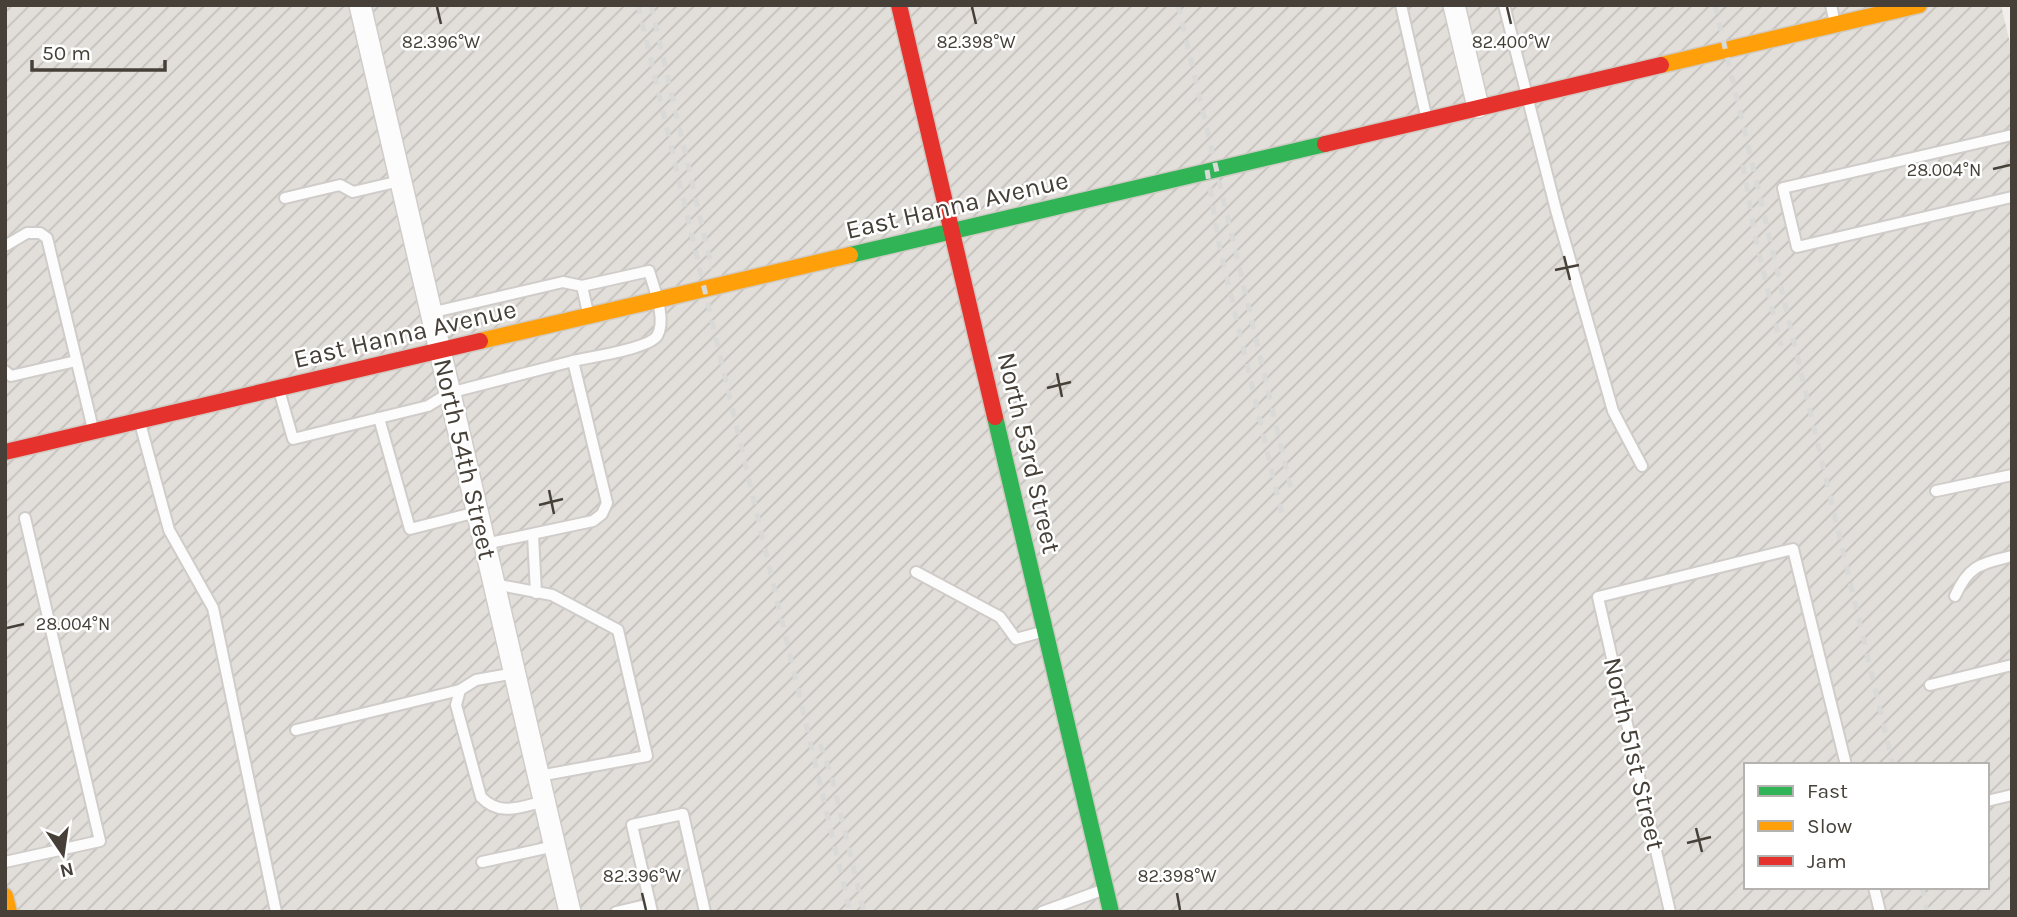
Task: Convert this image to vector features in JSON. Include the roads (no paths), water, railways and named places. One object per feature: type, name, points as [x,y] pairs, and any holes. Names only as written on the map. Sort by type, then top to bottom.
[{"type":"street","name":"North 54th Street","points":[[360,5],[570,912]]},
{"type":"street","name":"North 53rd Street","points":[[898,5],[1111,912]]},
{"type":"street","points":[[1454,5],[1478,107]]},
{"type":"street","name":"East Hanna Avenue","points":[[5,452],[1919,5]]},
{"type":"street","points":[[5,896],[9,912]]},
{"type":"lane","points":[[1401,5],[1427,120]]},
{"type":"lane","points":[[1504,5],[1613,411],[1642,466]]},
{"type":"lane","points":[[1831,5],[1835,24]]},
{"type":"lane","points":[[2012,135],[1783,188],[1797,247],[2012,197]]},
{"type":"lane","points":[[285,198],[340,185],[353,192],[400,181]]},
{"type":"lane","points":[[5,246],[27,233],[40,233],[47,238],[93,431]]},
{"type":"lane","points":[[279,388],[293,439],[428,406],[449,393],[645,344],[656,338],[660,328],[657,300],[649,271],[582,286],[563,282],[430,313]]},
{"type":"lane","points":[[582,286],[588,316]]},
{"type":"lane","points":[[5,371],[11,376],[76,361]]},
{"type":"lane","points":[[485,544],[533,536],[593,521],[602,513],[607,503],[573,361]]},
{"type":"lane","points":[[379,418],[410,529],[477,512]]},
{"type":"lane","points":[[139,421],[169,530],[213,608],[276,912]]},
{"type":"lane","points":[[1936,491],[2012,475]]},
{"type":"lane","points":[[5,862],[100,841],[25,518]]},
{"type":"lane","points":[[533,536],[537,593]]},
{"type":"lane","name":"North 51st Street","points":[[1670,912],[1598,597],[1793,549],[1846,763]]},
{"type":"lane","points":[[1955,596],[1965,574],[1978,566],[2012,556]]},
{"type":"lane","points":[[916,572],[1000,617],[1016,639],[1045,631]]},
{"type":"lane","points":[[494,584],[552,595],[618,630],[647,756],[539,776]]},
{"type":"lane","points":[[1930,685],[2012,665]]},
{"type":"lane","points":[[296,730],[460,690],[476,680],[515,673]]},
{"type":"lane","points":[[460,690],[456,705],[481,797],[491,808],[502,811],[545,801]]},
{"type":"lane","points":[[1989,801],[2012,795]]},
{"type":"lane","points":[[616,912],[651,908],[632,825],[682,814],[705,912]]},
{"type":"lane","points":[[482,862],[555,846]]},
{"type":"lane","points":[[1042,912],[1105,889]]},
{"type":"lane","points":[[1874,889],[1880,912]]},
{"type":"railway","points":[[638,5],[850,912]]},
{"type":"railway","points":[[651,5],[712,269]]},
{"type":"railway","points":[[1178,5],[1291,489]]},
{"type":"railway","points":[[1715,5],[1893,763]]},
{"type":"railway","points":[[1743,165],[1755,236],[1781,346]]},
{"type":"railway","points":[[1207,170],[1219,244],[1282,515]]},
{"type":"railway","points":[[820,744],[832,778],[864,912]]},
{"type":"railway","points":[[1922,889],[1927,912]]}]
